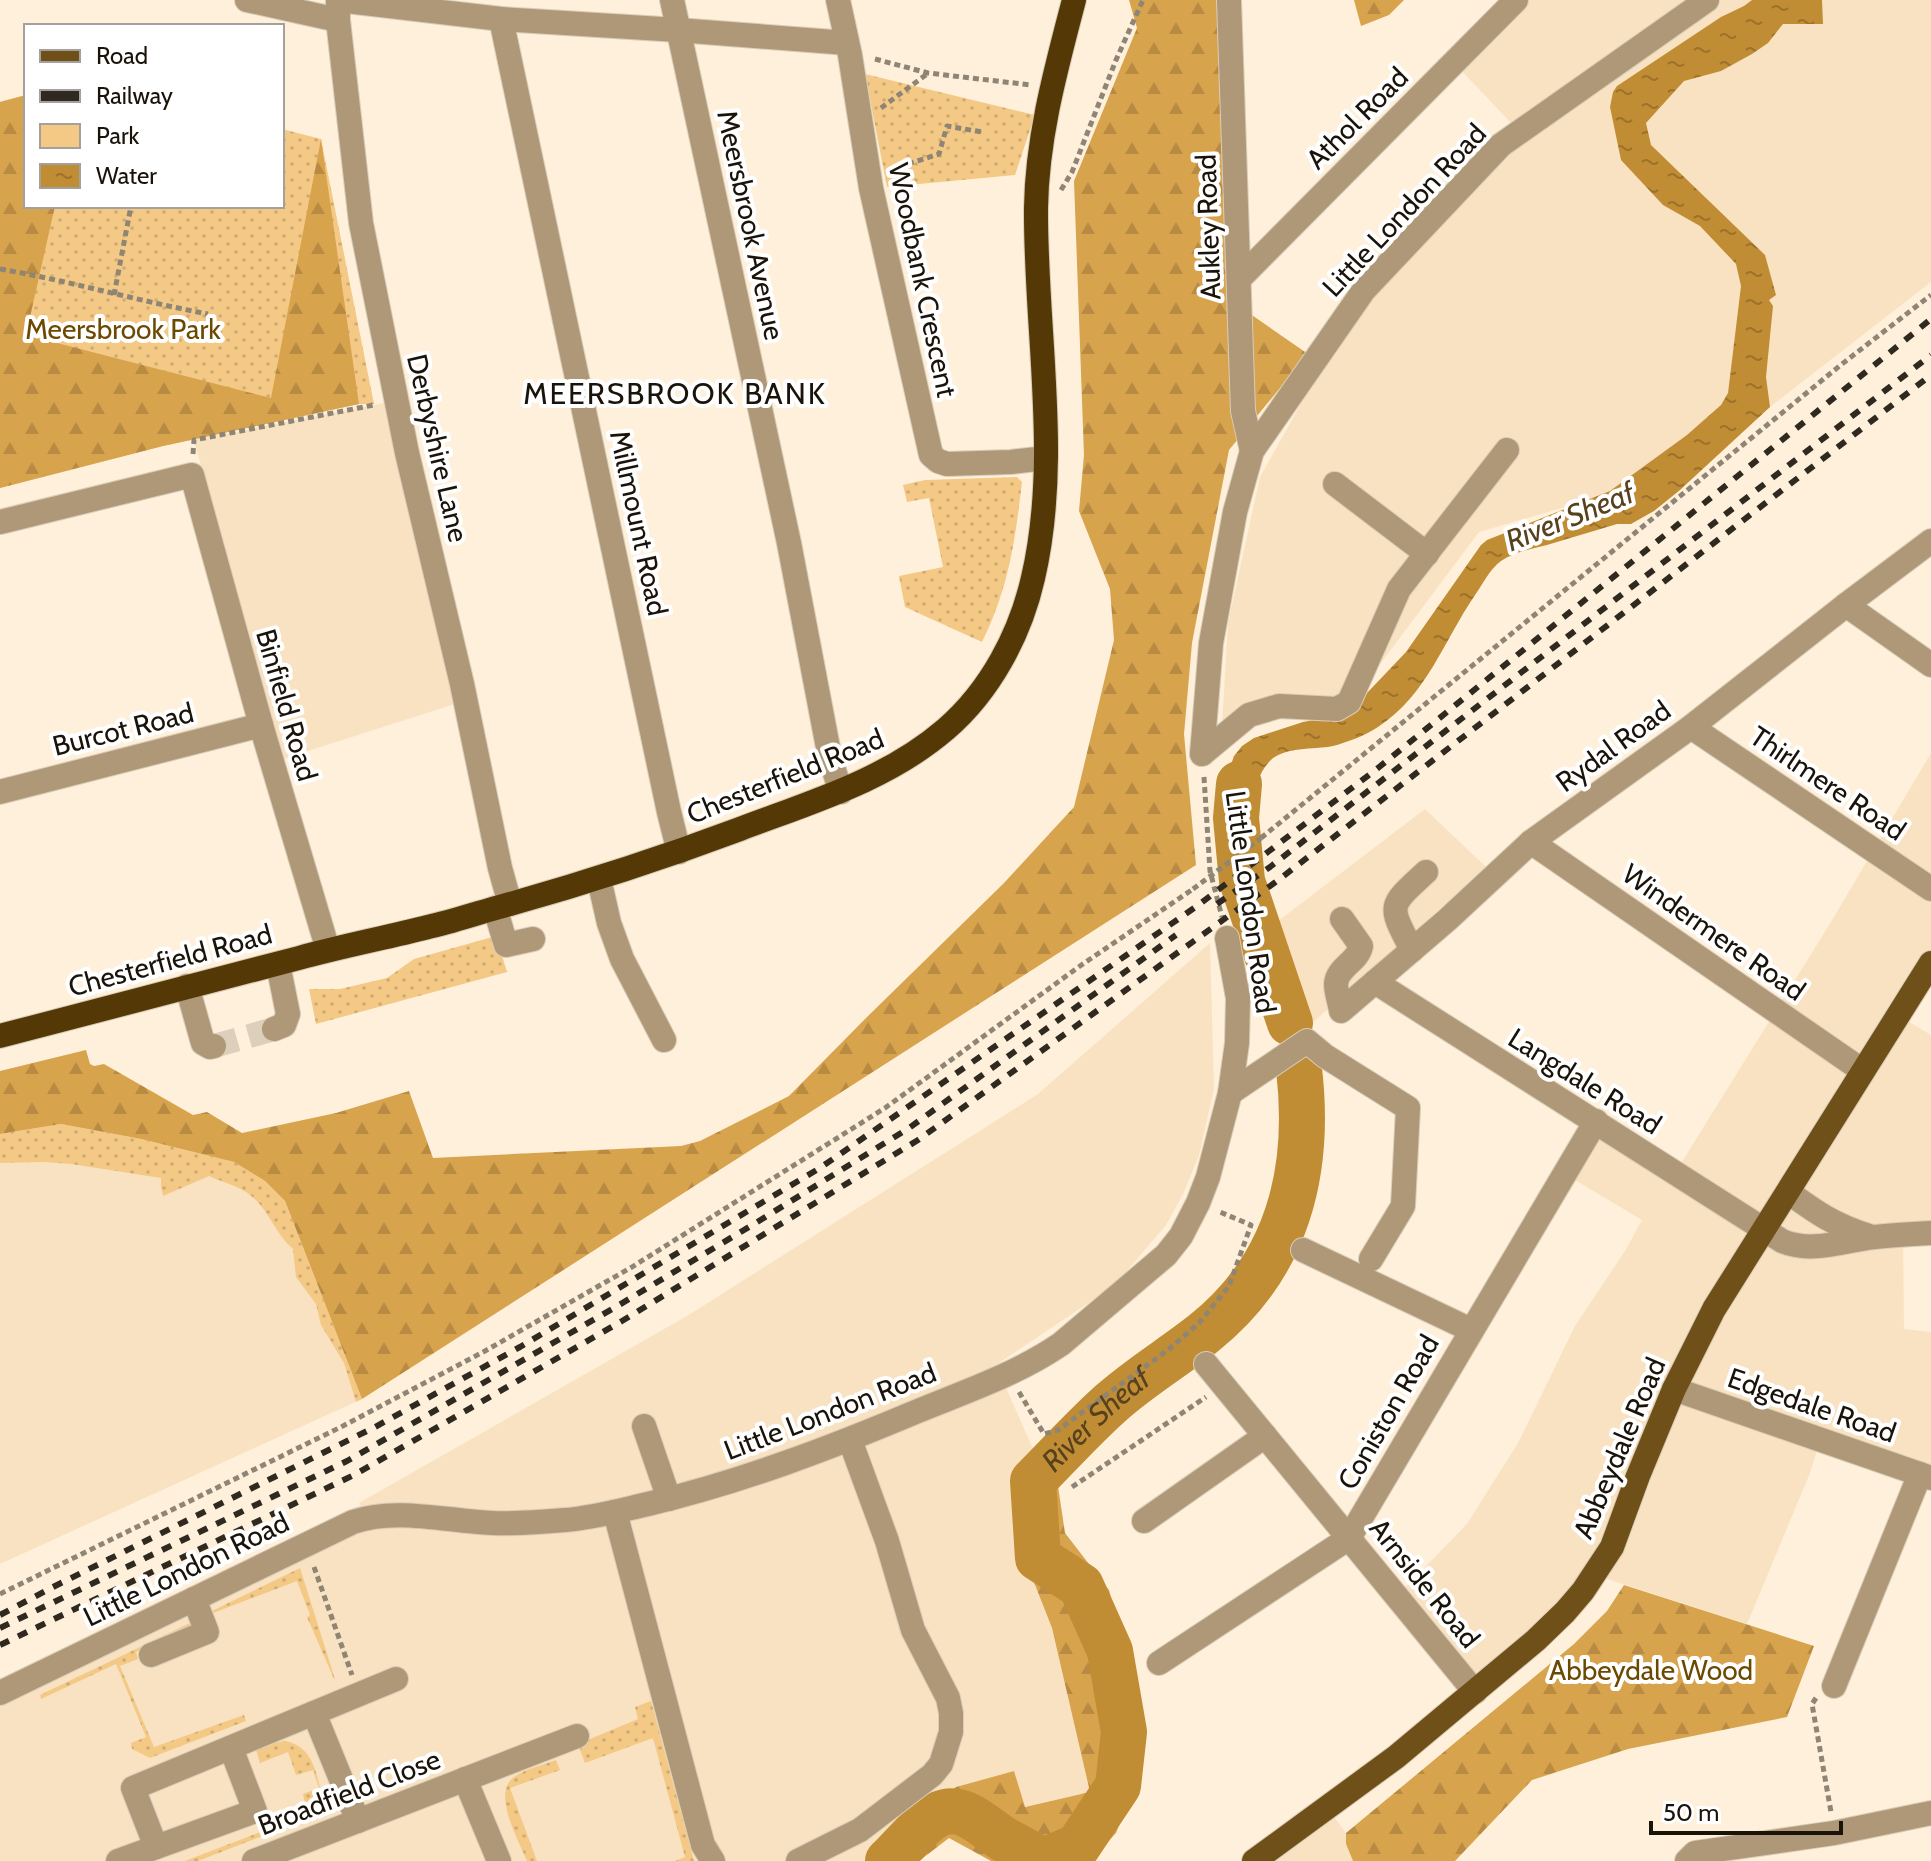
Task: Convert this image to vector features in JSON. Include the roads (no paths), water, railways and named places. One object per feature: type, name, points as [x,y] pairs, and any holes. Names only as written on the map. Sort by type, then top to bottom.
[{"type":"highway","name":"Chesterfield Road","points":[[0,1036],[328,950],[431,927],[599,879],[841,792],[899,763],[946,729],[971,703],[1005,654],[1033,579],[1041,528],[1046,458],[1036,208],[1043,125],[1074,0]]},
{"type":"main road","name":"Abbeydale Road","points":[[1254,1861],[1396,1757],[1536,1640],[1565,1612],[1603,1563],[1617,1536],[1674,1389],[1714,1309],[1931,963]]},
{"type":"street","points":[[247,0],[847,43]]},
{"type":"street","name":"Meersbrook Avenue","points":[[672,0],[789,543],[830,758],[841,792]]},
{"type":"street","name":"Woodbank Crescent","points":[[838,0],[869,177],[931,455],[947,464],[1046,458]]},
{"type":"street","name":"Aukley Road","points":[[1229,0],[1243,411],[1252,451]]},
{"type":"street","name":"Athol Road","points":[[1240,278],[1516,0]]},
{"type":"street","name":"Little London Road","points":[[1427,554],[1399,589],[1349,702],[1337,709],[1279,706],[1249,715],[1202,754],[1211,643],[1235,512],[1252,451],[1364,290],[1501,145],[1707,0]]},
{"type":"street","name":"Derbyshire Lane","points":[[338,7],[361,223],[396,401],[462,684],[500,868],[506,945],[533,939]]},
{"type":"street","name":"Millmount Road","points":[[501,19],[679,852]]},
{"type":"street","points":[[1335,484],[1427,554],[1507,450]]},
{"type":"street","name":"Binfield Road","points":[[0,522],[192,475],[261,725],[328,950]]},
{"type":"street","name":"Rydal Road","points":[[1342,919],[1361,946],[1358,956],[1337,979],[1341,1011],[1531,842],[1691,727],[1931,541]]},
{"type":"street","points":[[1846,605],[1931,665]]},
{"type":"street","name":"Burcot Road","points":[[0,792],[261,725]]},
{"type":"street","name":"Thirlmere Road","points":[[1691,727],[1931,889]]},
{"type":"street","name":"Windermere Road","points":[[1531,842],[1863,1071]]},
{"type":"street","points":[[1412,950],[1395,918],[1395,906],[1399,897],[1426,872]]},
{"type":"street","points":[[599,879],[609,923],[622,959],[664,1040]]},
{"type":"street","name":"Little London Road","points":[[0,1693],[353,1522],[377,1515],[493,1523],[542,1522],[615,1512],[773,1468],[850,1440],[1026,1366],[1061,1344],[1166,1255],[1181,1236],[1198,1203],[1230,1093],[1237,1043],[1238,998],[1227,938]]},
{"type":"street","points":[[274,1029],[284,1025],[288,1014],[278,964]]},
{"type":"street","name":"Langdale Road","points":[[1375,982],[1782,1241],[1796,1246],[1834,1246],[1871,1237],[1931,1233]]},
{"type":"street","points":[[187,986],[203,1043],[214,1046]]},
{"type":"street","points":[[1230,1093],[1307,1041],[1325,1056],[1408,1108],[1403,1206],[1371,1259]]},
{"type":"street","name":"Coniston Road","points":[[1159,1663],[1349,1538],[1596,1121]]},
{"type":"street","points":[[1788,1192],[1824,1218],[1871,1237]]},
{"type":"street","points":[[1303,1250],[1471,1330]]},
{"type":"street","name":"Arnside Road","points":[[1206,1364],[1475,1692]]},
{"type":"street","name":"Edgedale Road","points":[[1674,1389],[1926,1476]]},
{"type":"street","points":[[644,1426],[669,1499]]},
{"type":"street","points":[[1144,1521],[1265,1436]]},
{"type":"street","points":[[798,1861],[860,1830],[932,1775],[941,1764],[951,1732],[948,1698],[913,1630],[887,1541],[850,1440]]},
{"type":"street","points":[[1834,1686],[1926,1476]]},
{"type":"street","points":[[615,1512],[703,1845],[713,1861]]},
{"type":"street","points":[[151,1655],[207,1632],[194,1599]]},
{"type":"street","points":[[156,1847],[133,1788],[396,1679]]},
{"type":"street","points":[[314,1713],[358,1821]]},
{"type":"street","name":"Broadfield Close","points":[[254,1861],[577,1736]]},
{"type":"street","points":[[118,1861],[255,1811],[231,1748]]},
{"type":"street","points":[[465,1779],[499,1861]]},
{"type":"street","points":[[1687,1861],[1695,1853],[1834,1833],[1931,1813]]},
{"type":"water","points":[[1752,0],[1822,0],[1823,24],[1783,24],[1768,43],[1752,54],[1721,71],[1684,81],[1646,123],[1651,145],[1765,255],[1776,295],[1769,300],[1773,306],[1766,377],[1770,407],[1654,511],[1631,524],[1617,524],[1523,551],[1501,561],[1475,595],[1422,684],[1395,714],[1373,730],[1350,741],[1282,753],[1269,762],[1257,786],[1258,832],[1226,855],[1221,811],[1227,776],[1234,756],[1242,746],[1254,738],[1303,722],[1347,714],[1406,652],[1487,540],[1610,491],[1687,435],[1721,405],[1728,393],[1741,286],[1736,264],[1700,226],[1663,205],[1621,160],[1610,107],[1617,86]]},
{"type":"waterway","name":"River Sheaf","points":[[1239,784],[1236,818],[1242,881],[1290,1023]]},
{"type":"waterway","name":"River Sheaf","points":[[888,1861],[927,1822],[948,1811],[974,1818],[1005,1840],[1044,1861],[1078,1846],[1118,1786],[1124,1732],[1110,1651],[1081,1586],[1038,1558],[1033,1481],[1111,1403],[1204,1333],[1233,1307],[1256,1278],[1288,1214],[1296,1180],[1301,1144],[1299,1069]]},
{"type":"tunnel","points":[[214,1046],[274,1029]]},
{"type":"railway","points":[[0,1615],[375,1427],[520,1347],[820,1168],[1197,906],[1378,768],[1931,319]]},
{"type":"railway","points":[[1217,904],[1270,867],[1931,355]]},
{"type":"railway","points":[[0,1645],[354,1475],[622,1321],[918,1140],[1277,881],[1931,375]]},
{"type":"railway","points":[[0,1628],[347,1461],[614,1308],[909,1128],[1176,935]]},
{"type":"district","name":"MEERSBROOK BANK","points":[[675,394]]},
{"type":"park label","name":"Meersbrook Park","points":[[123,329]]},
{"type":"park label","name":"Abbeydale Wood","points":[[1651,1670]]}]
